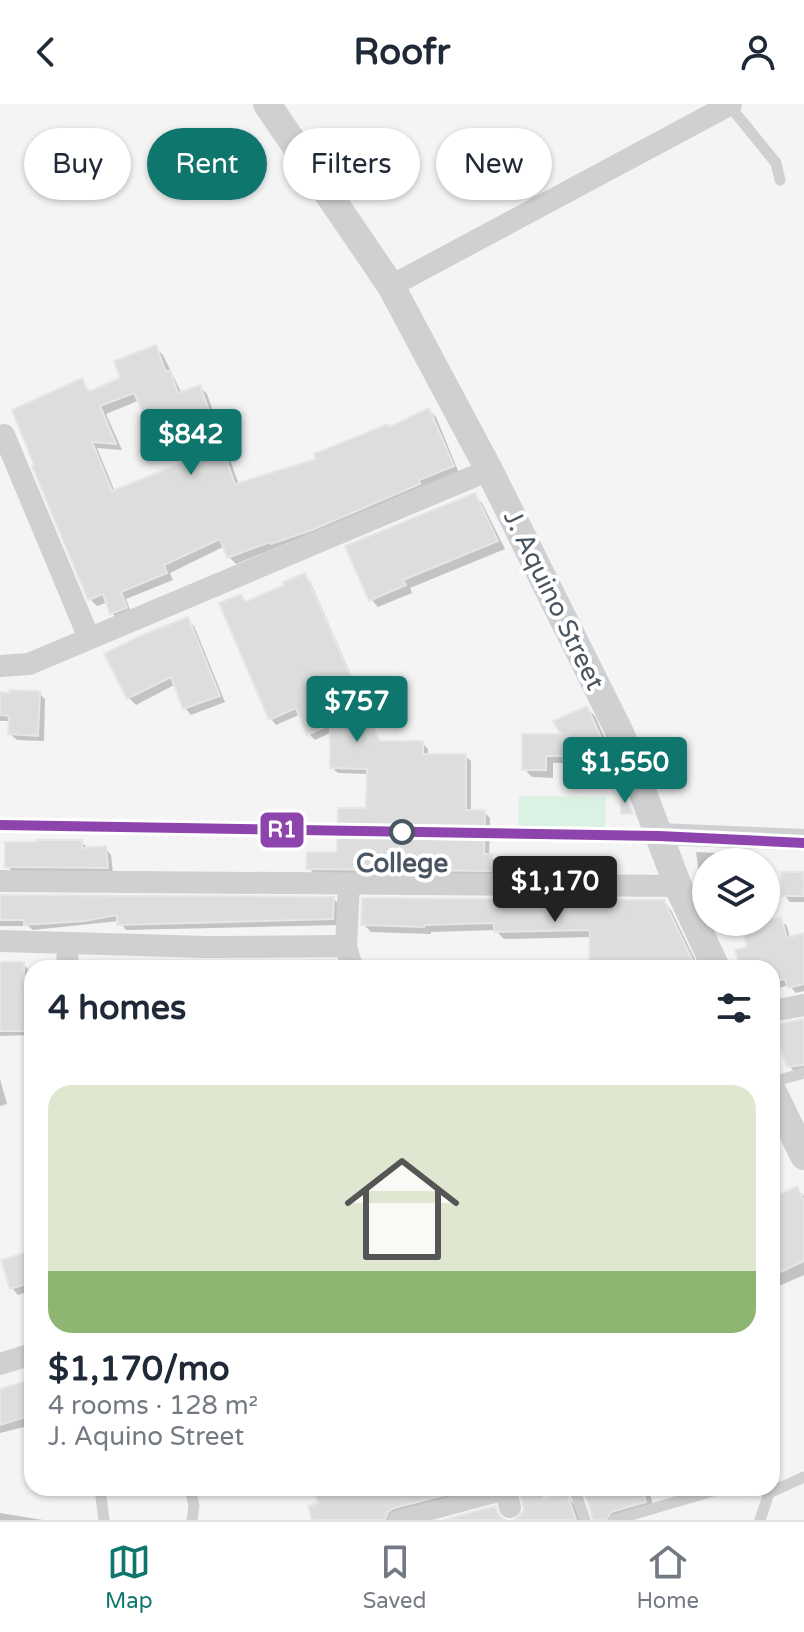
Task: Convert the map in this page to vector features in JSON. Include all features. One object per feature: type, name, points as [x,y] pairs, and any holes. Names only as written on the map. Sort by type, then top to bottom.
[{"type":"street","name":"J. Aquino Street","points":[[267,104],[391,286],[489,470],[621,735],[678,886],[712,960]]},
{"type":"street","points":[[391,286],[730,105]]},
{"type":"street","points":[[4,435],[89,638]]},
{"type":"street","points":[[0,666],[29,664],[489,470]]},
{"type":"street","points":[[658,834],[804,840]]},
{"type":"street","points":[[0,881],[678,886]]},
{"type":"street","points":[[0,941],[349,957],[349,884]]},
{"type":"street","points":[[67,960],[68,943]]},
{"type":"street","points":[[780,1010],[804,1005]]},
{"type":"street","points":[[780,1106],[804,1156]]},
{"type":"street","points":[[1,1360],[24,1356]]},
{"type":"street","points":[[397,1520],[497,1496]]},
{"type":"lane","points":[[730,105],[776,163],[780,180]]},
{"type":"lane","points":[[780,1080],[804,1073]]},
{"type":"lane","points":[[780,1488],[804,1477]]},
{"type":"lane","points":[[101,1496],[104,1520]]},
{"type":"lane","points":[[192,1496],[192,1520]]},
{"type":"lane","points":[[577,1496],[585,1520]]},
{"type":"lane","points":[[614,1520],[696,1496]]},
{"type":"lane","points":[[760,1520],[768,1496]]},
{"type":"green space","points":[[519,796],[606,797],[605,827],[518,826]]},
{"type":"building","points":[[156,345],[178,393],[200,385],[235,484],[316,459],[314,454],[388,424],[389,427],[429,408],[454,466],[419,480],[420,484],[312,530],[227,558],[220,539],[164,565],[167,573],[121,592],[127,608],[110,614],[103,594],[88,600],[12,410],[82,378],[88,392],[120,378],[114,361]],"holes":[[[134,393],[151,430],[179,418],[191,449],[212,451],[112,491],[92,442],[116,444],[100,406]]]},
{"type":"building","points":[[475,493],[498,541],[403,580],[406,585],[369,601],[345,546]]},
{"type":"building","points":[[305,573],[379,741],[423,741],[423,754],[466,754],[466,810],[485,810],[484,854],[492,854],[491,871],[306,869],[307,852],[337,852],[338,808],[366,808],[367,769],[330,768],[330,725],[307,735],[296,708],[269,720],[219,603],[241,594],[245,602]]},
{"type":"building","points":[[188,617],[220,696],[183,709],[171,677],[127,699],[104,654]]},
{"type":"building","points":[[10,690],[40,691],[38,736],[8,734],[9,716],[0,715],[0,692],[10,693]]},
{"type":"building","points":[[587,706],[616,771],[582,773],[579,756],[546,756],[546,770],[522,770],[522,734],[561,734],[553,721]]},
{"type":"building","points":[[621,792],[624,792],[633,814],[621,814]]},
{"type":"building","points":[[82,840],[82,848],[106,846],[108,868],[5,867],[5,842]]},
{"type":"building","points":[[781,872],[804,872],[804,896],[782,896]]},
{"type":"building","points":[[0,895],[334,897],[333,919],[117,925],[117,915],[84,921],[24,925],[24,920],[0,920]]},
{"type":"building","points":[[362,898],[664,900],[692,960],[589,960],[590,930],[494,932],[494,923],[424,927],[361,925]]},
{"type":"building","points":[[781,917],[787,938],[804,933],[804,984],[788,988],[785,979],[780,980],[780,960],[738,960],[735,950],[747,947],[744,936],[780,936]]},
{"type":"building","points":[[0,962],[24,962],[24,1031],[0,1031]]},
{"type":"building","points":[[804,1019],[804,1065],[787,1067],[780,1047],[780,1024]]},
{"type":"building","points":[[797,1186],[804,1201],[804,1261],[780,1272],[780,1194]]},
{"type":"building","points":[[24,1253],[24,1285],[10,1289],[1,1260]]},
{"type":"building","points":[[24,1382],[24,1418],[0,1425],[0,1389]]},
{"type":"building","points":[[316,1496],[440,1496],[394,1508],[385,1520],[312,1520],[308,1506],[318,1503]]},
{"type":"building","points":[[521,1496],[542,1496],[543,1499],[568,1496],[576,1520],[515,1520],[524,1510]]},
{"type":"building","points":[[586,1496],[644,1496],[646,1502],[611,1512],[606,1520],[593,1520]]},
{"type":"building","points":[[495,1506],[505,1520],[444,1520]]},
{"type":"transit line","name":"R1","points":[[0,825],[659,836],[804,843]]},
{"type":"place","name":"College","points":[[402,832]]}]
